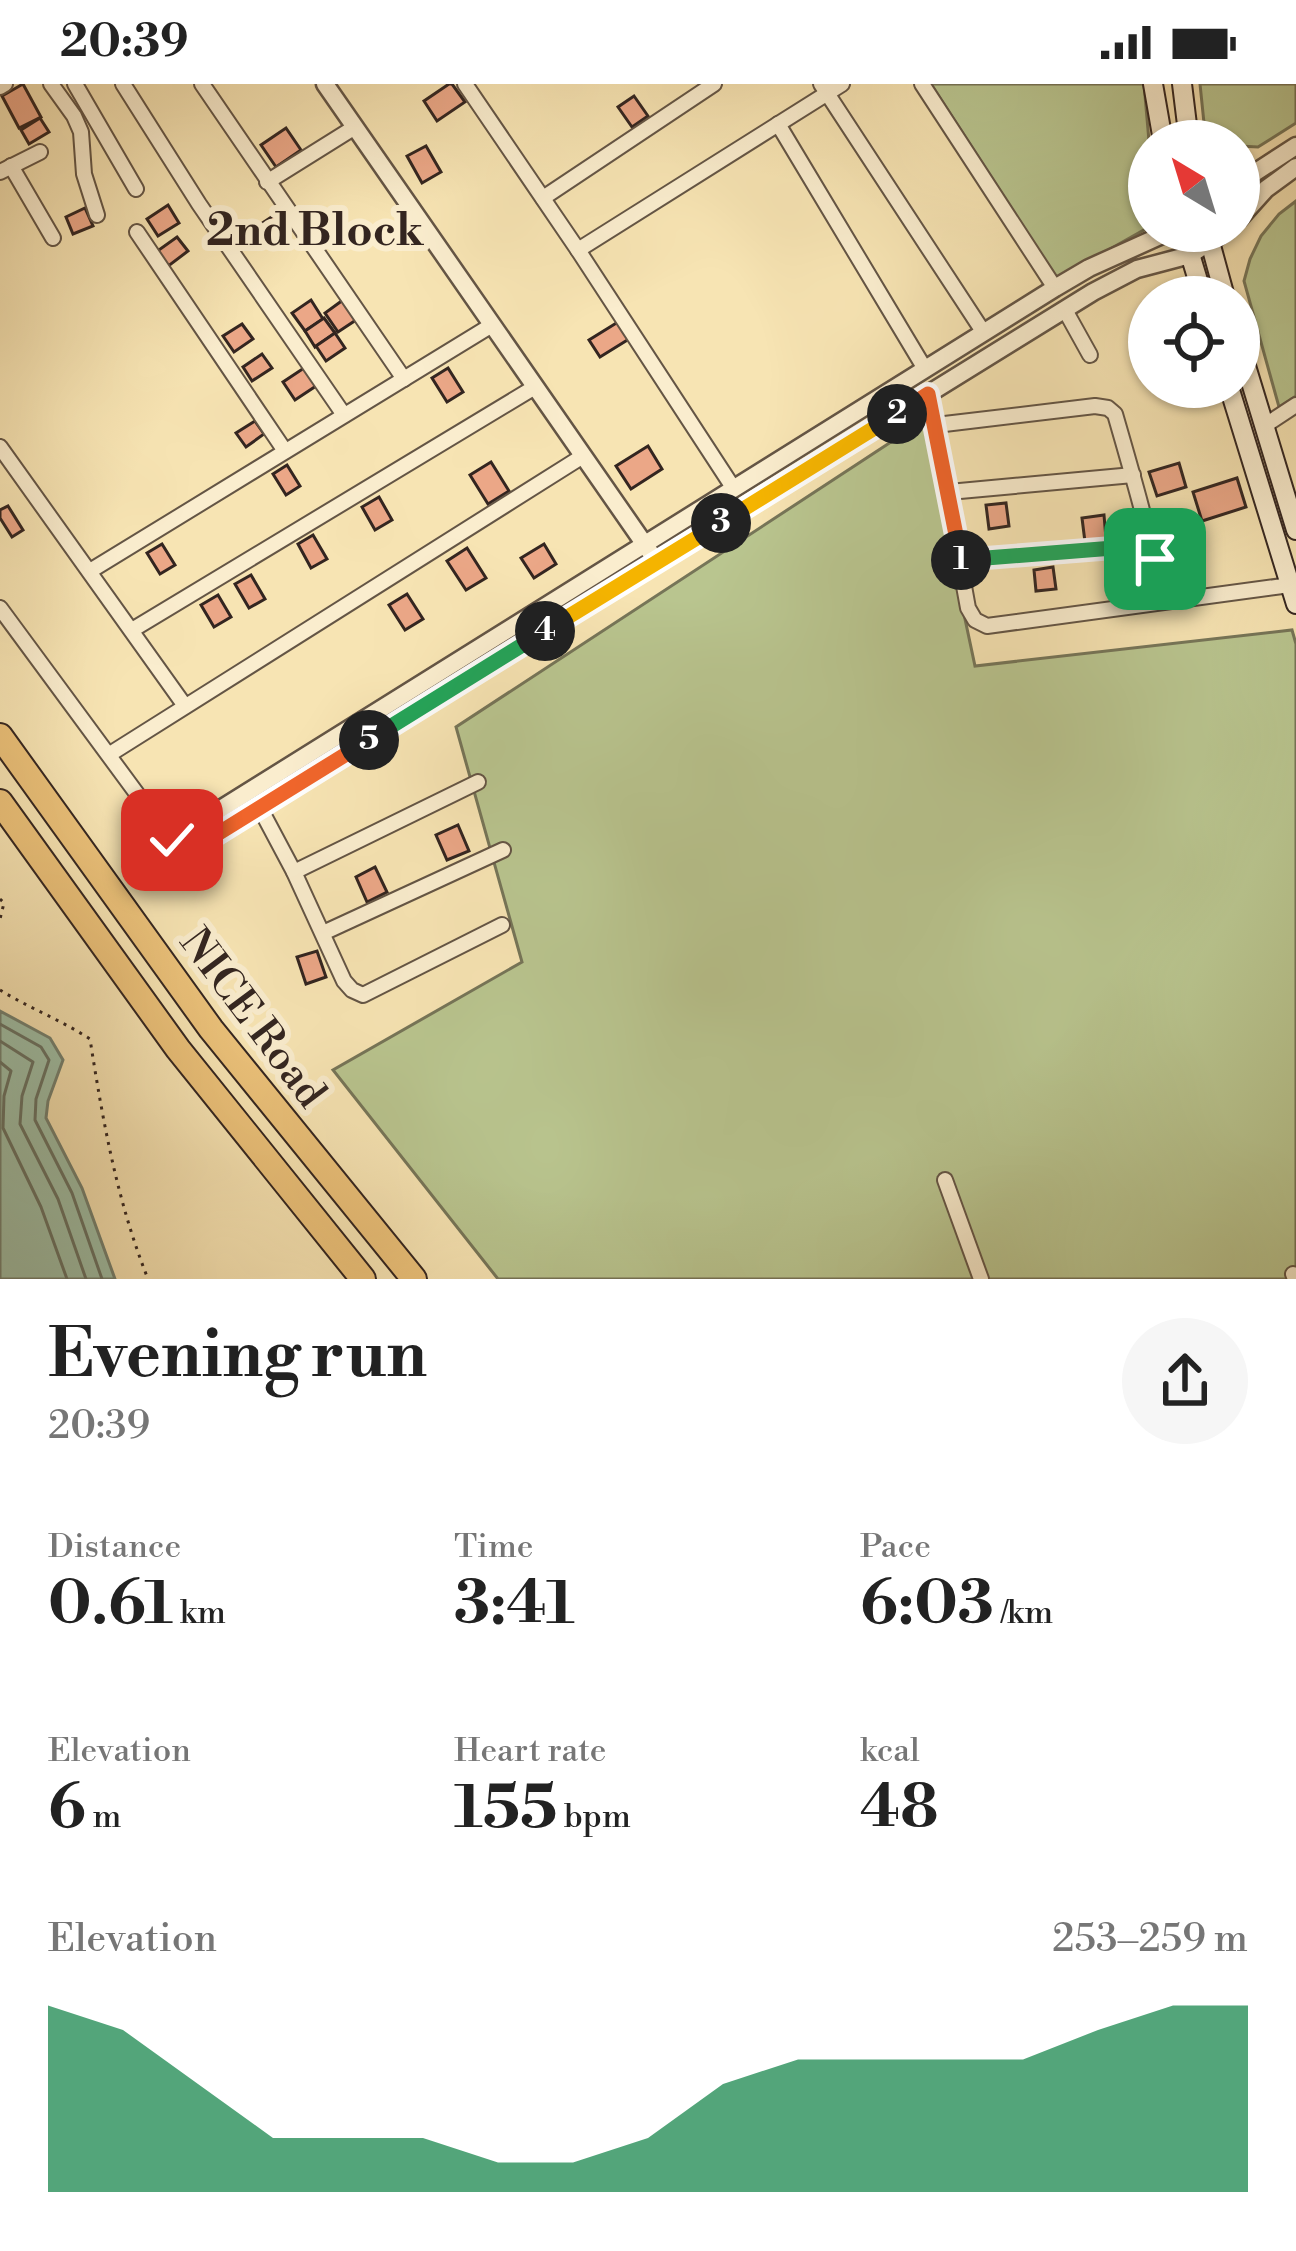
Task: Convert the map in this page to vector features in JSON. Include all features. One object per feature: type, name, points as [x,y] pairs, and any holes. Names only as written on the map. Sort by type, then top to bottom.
[{"type":"highway","name":"NICE Road","points":[[0,736],[211,1029],[414,1279]]},
{"type":"highway","name":"NICE Road","points":[[0,802],[178,1049],[363,1279]]},
{"type":"main road","points":[[1154,84],[1160,120]]},
{"type":"main road","points":[[1182,84],[1186,120]]},
{"type":"main road","points":[[1189,252],[1196,276]]},
{"type":"main road","points":[[1235,408],[1293,594]]},
{"type":"main road","points":[[1259,408],[1296,530]]},
{"type":"street","points":[[51,84],[81,132],[83,175],[97,215]]},
{"type":"street","points":[[75,84],[136,189]]},
{"type":"street","points":[[123,84],[199,205],[344,415]]},
{"type":"street","points":[[202,84],[404,379]]},
{"type":"street","points":[[326,84],[657,562]]},
{"type":"street","points":[[464,84],[734,489]]},
{"type":"street","points":[[543,198],[714,84]]},
{"type":"street","points":[[578,250],[778,124],[824,89],[842,84]]},
{"type":"street","points":[[922,84],[1055,288]]},
{"type":"street","points":[[824,89],[984,333]]},
{"type":"street","points":[[778,124],[925,369]]},
{"type":"street","points":[[267,182],[355,127]]},
{"type":"street","points":[[1260,169],[1296,146]]},
{"type":"street","points":[[40,152],[6,169],[53,238]]},
{"type":"street","points":[[1260,196],[1296,167]]},
{"type":"street","points":[[137,232],[285,451]]},
{"type":"street","points":[[172,840],[1055,288],[1128,250]]},
{"type":"street","points":[[0,608],[172,840],[188,850],[1065,310],[1138,269],[1194,252]]},
{"type":"street","points":[[1065,310],[1090,355]]},
{"type":"street","points":[[89,571],[492,325]]},
{"type":"street","points":[[132,630],[535,387]]},
{"type":"street","points":[[928,394],[971,615],[987,626],[1162,602],[1293,594]]},
{"type":"street","points":[[1264,426],[1296,405]]},
{"type":"street","points":[[936,424],[1108,408],[1115,414],[1133,475],[1162,602]]},
{"type":"street","points":[[0,447],[184,706]]},
{"type":"street","points":[[110,754],[583,457]]},
{"type":"street","points":[[949,492],[1133,475]]},
{"type":"street","points":[[961,562],[1151,545]]},
{"type":"street","points":[[294,872],[478,782]]},
{"type":"street","points":[[260,808],[347,985],[364,995],[502,925]]},
{"type":"street","points":[[323,933],[503,850]]},
{"type":"street","points":[[945,1180],[981,1279]]},
{"type":"path","points":[[0,898],[4,903],[0,919]]},
{"type":"path","points":[[0,990],[90,1039],[111,1163],[148,1279]]},
{"type":"shaded area","points":[[931,84],[1144,84],[1147,120],[1128,120],[1128,239],[1057,279]]},
{"type":"shaded area","points":[[1200,84],[1296,84],[1296,123],[1260,146],[1260,120],[1204,120]]},
{"type":"shaded area","points":[[1296,201],[1296,396],[1279,407],[1260,339],[1260,276],[1245,276],[1253,252],[1260,252],[1261,236]]},
{"type":"shaded area","points":[[923,421],[975,666],[1292,630],[1296,644],[1296,1279],[498,1279],[333,1070],[522,962],[456,727]]},
{"type":"water","points":[[0,1011],[50,1038],[63,1060],[46,1118],[82,1188],[115,1279],[0,1279]]},
{"type":"building","points":[[23,84],[41,117],[19,128],[2,96]]},
{"type":"building","points":[[449,84],[465,102],[437,121],[424,101]]},
{"type":"building","points":[[634,96],[648,116],[632,127],[618,107]]},
{"type":"building","points":[[40,118],[49,132],[29,144],[21,130]]},
{"type":"building","points":[[286,128],[301,150],[276,167],[261,145]]},
{"type":"building","points":[[426,146],[441,172],[422,183],[407,156]]},
{"type":"building","points":[[168,205],[179,223],[158,236],[147,219]]},
{"type":"building","points":[[85,208],[93,226],[73,234],[66,217]]},
{"type":"building","points":[[279,212],[290,227],[272,239],[261,224]]},
{"type":"building","points":[[177,237],[188,251],[167,267],[156,252]]},
{"type":"building","points":[[311,300],[323,319],[305,331],[292,313]]},
{"type":"building","points":[[343,300],[356,320],[338,332],[325,313]]},
{"type":"building","points":[[324,318],[335,333],[315,347],[305,331]]},
{"type":"building","points":[[618,322],[629,339],[600,357],[589,340]]},
{"type":"building","points":[[242,324],[253,339],[234,352],[223,336]]},
{"type":"building","points":[[335,333],[345,348],[326,361],[316,346]]},
{"type":"building","points":[[262,354],[272,368],[252,381],[243,367]]},
{"type":"building","points":[[304,368],[316,386],[295,400],[283,382]]},
{"type":"building","points":[[448,368],[463,392],[447,402],[432,378]]},
{"type":"building","points":[[255,421],[264,434],[246,447],[236,433]]},
{"type":"building","points":[[648,446],[662,469],[631,489],[616,466]]},
{"type":"building","points":[[491,462],[509,491],[488,504],[470,475]]},
{"type":"building","points":[[1179,463],[1186,487],[1157,496],[1149,472]]},
{"type":"building","points":[[287,465],[300,486],[286,495],[273,474]]},
{"type":"building","points":[[1237,478],[1246,507],[1202,521],[1193,492]]},
{"type":"building","points":[[379,497],[392,520],[375,530],[362,507]]},
{"type":"building","points":[[1006,503],[1009,526],[989,529],[986,505]]},
{"type":"building","points":[[8,506],[23,530],[12,537],[0,518],[0,510]]},
{"type":"building","points":[[1104,515],[1106,539],[1085,542],[1082,518]]},
{"type":"building","points":[[313,535],[327,559],[311,568],[298,544]]},
{"type":"building","points":[[162,544],[175,565],[160,574],[147,553]]},
{"type":"building","points":[[544,544],[556,564],[534,578],[521,558]]},
{"type":"building","points":[[467,548],[486,578],[466,590],[447,561]]},
{"type":"building","points":[[1053,567],[1056,589],[1036,591],[1034,570]]},
{"type":"building","points":[[251,575],[265,599],[249,608],[235,584]]},
{"type":"building","points":[[407,594],[423,619],[405,630],[389,605]]},
{"type":"building","points":[[218,595],[231,617],[214,627],[201,605]]},
{"type":"building","points":[[458,825],[469,851],[447,860],[436,835]]},
{"type":"building","points":[[375,867],[387,892],[367,902],[356,877]]},
{"type":"building","points":[[317,951],[326,977],[306,984],[297,957]]},
{"type":"district","name":"2nd Block","points":[[315,229]]},
{"type":"route","points":[[172,840],[188,850],[198,846],[928,394],[961,562],[1151,545],[1155,559]]}]
